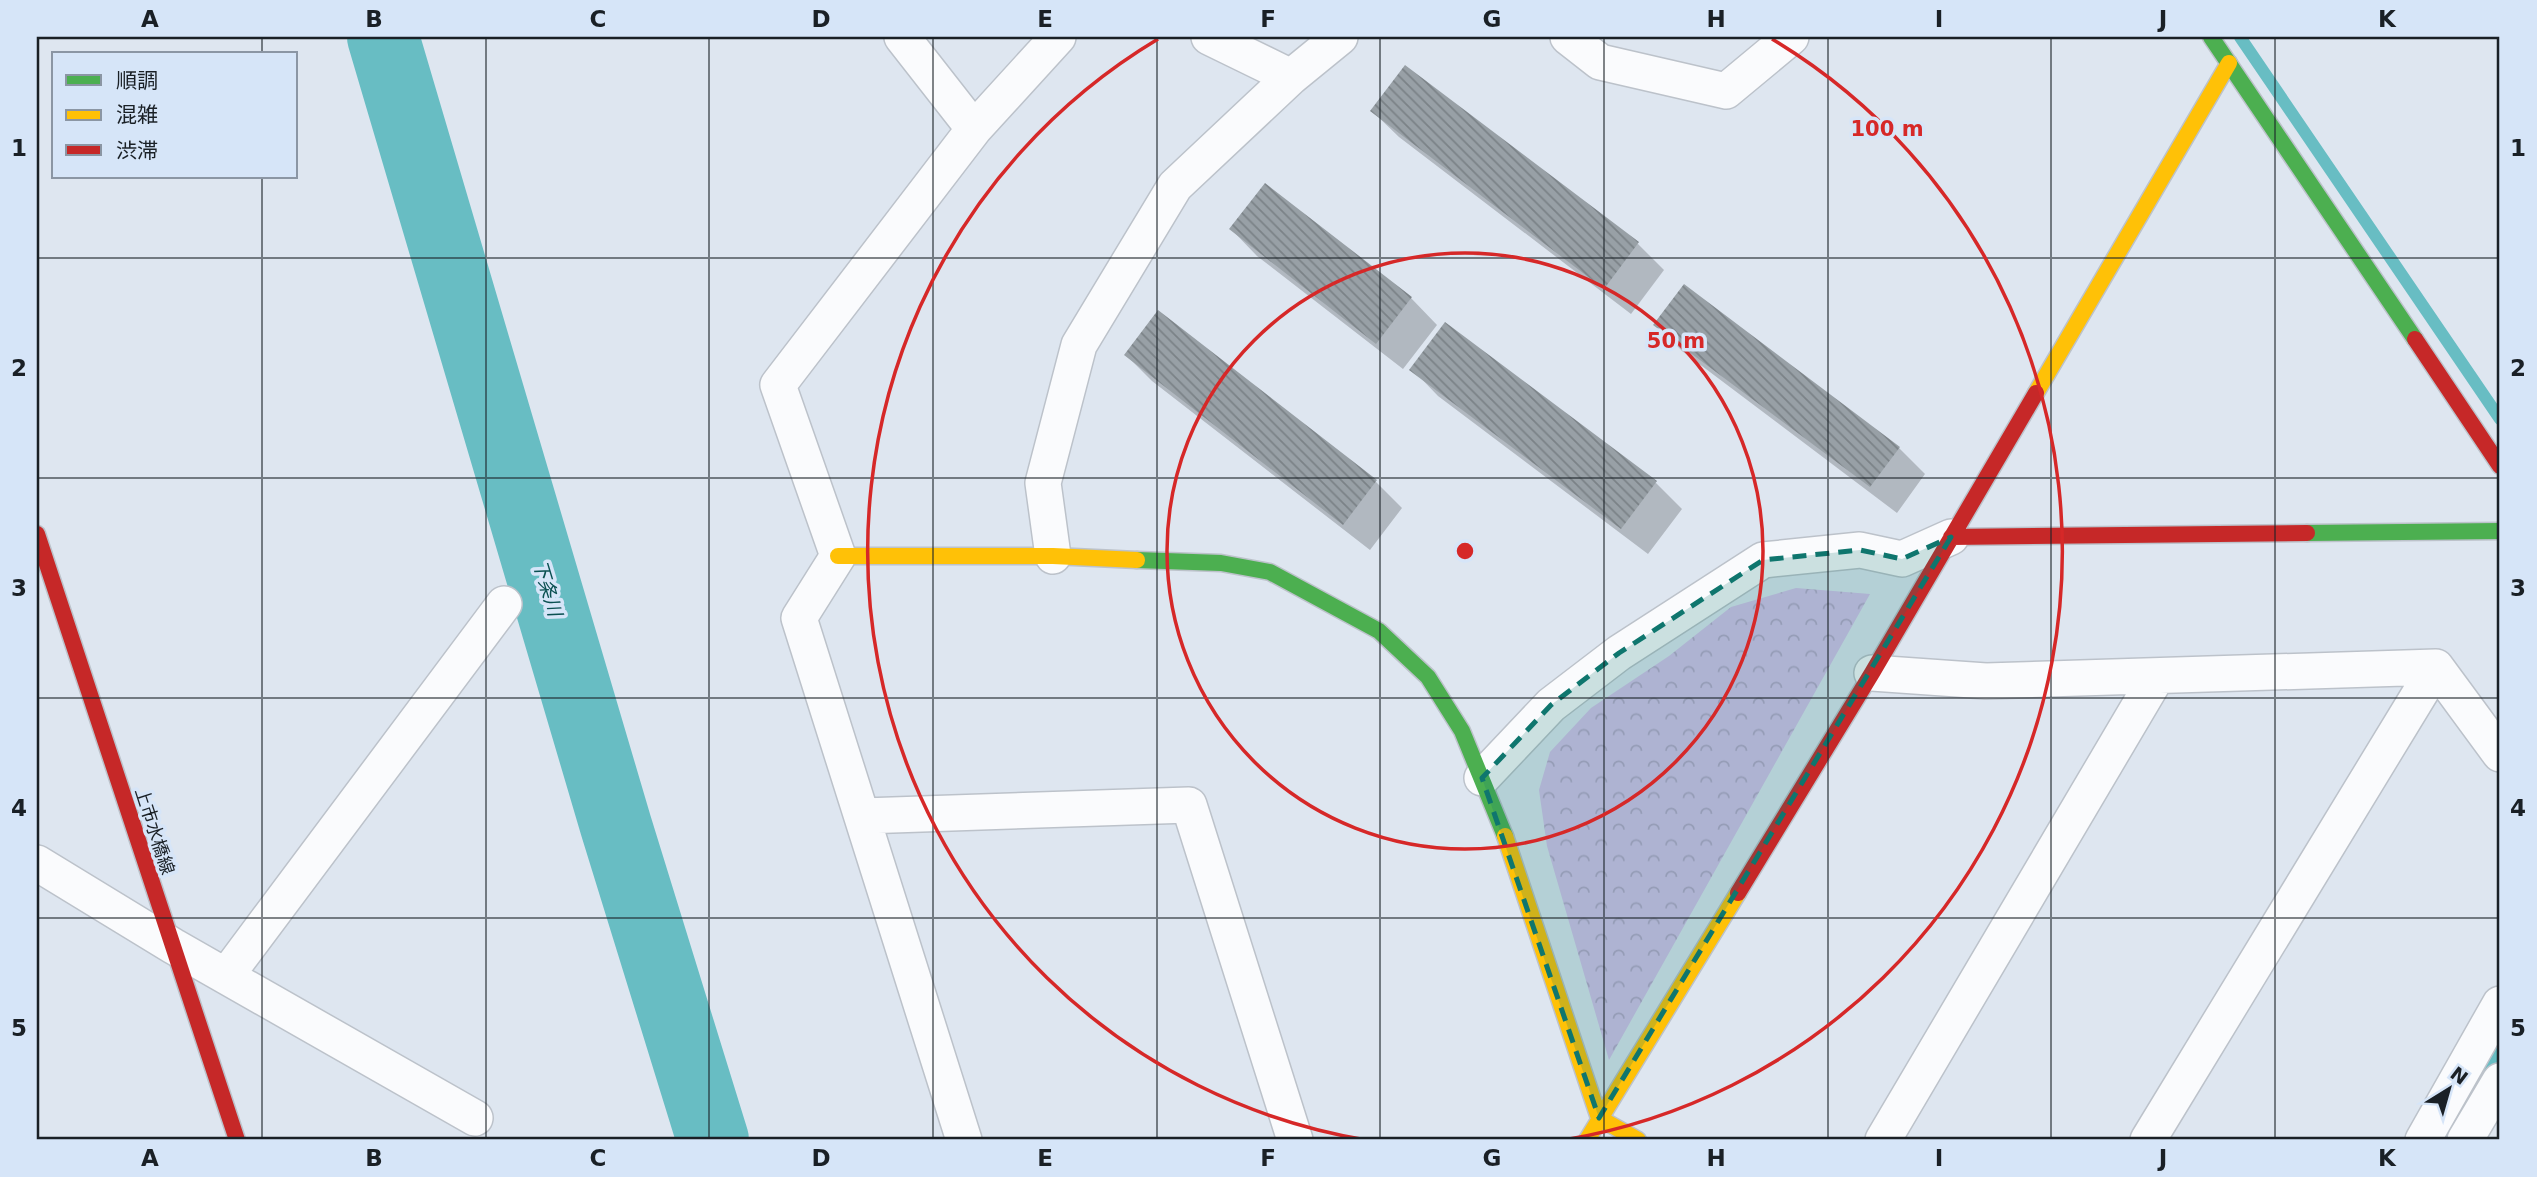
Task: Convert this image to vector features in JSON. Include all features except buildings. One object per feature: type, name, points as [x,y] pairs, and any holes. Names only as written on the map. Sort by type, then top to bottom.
[{"type":"street","points":[[902,37],[974,129]]},
{"type":"street","points":[[838,555],[778,385],[974,129],[1058,37]]},
{"type":"street","points":[[1209,37],[1291,77]]},
{"type":"street","points":[[1053,556],[1043,483],[1079,345],[1175,186],[1291,77],[1340,37]]},
{"type":"street","points":[[1568,37],[1600,62],[1726,90],[1790,37]]},
{"type":"street","points":[[2211,37],[2500,466]]},
{"type":"street","points":[[1587,1140],[1872,673],[2230,63]]},
{"type":"street","points":[[1482,778],[1551,705],[1619,653],[1763,560],[1860,550],[1902,559],[1951,537],[2500,531]]},
{"type":"street","name":"上市水橋線","points":[[37,534],[237,1140]]},
{"type":"street","points":[[838,555],[1053,556],[1221,563],[1270,572],[1379,631],[1428,677],[1462,731],[1493,801],[1599,1118],[1638,1140]]},
{"type":"street","points":[[838,555],[799,618],[964,1140]]},
{"type":"street","points":[[226,976],[504,604]]},
{"type":"street","points":[[1872,673],[1986,681],[2436,667]]},
{"type":"street","points":[[2436,667],[2500,754]]},
{"type":"street","points":[[2148,1140],[2436,667]]},
{"type":"street","points":[[1883,1140],[2157,676]]},
{"type":"street","points":[[863,816],[1189,805],[1295,1140]]},
{"type":"street","points":[[37,863],[173,946],[475,1118]]},
{"type":"street","points":[[2423,1140],[2500,1004]]},
{"type":"street","points":[[2465,1140],[2500,1081]]},
{"type":"highlighted area","points":[[1951,537],[1599,1118],[1482,778],[1551,705],[1619,653],[1763,560],[1860,550],[1902,559]]},
{"type":"green space","points":[[1796,588],[1870,594],[1609,1060],[1547,846],[1539,790],[1550,752],[1591,708],[1669,656],[1731,607]]},
{"type":"waterway","name":"下条川","points":[[383,37],[616,826],[713,1140]]},
{"type":"waterway","points":[[2240,37],[2500,419]]},
{"type":"waterway","points":[[2482,1080],[2500,1050]]},
{"type":"traffic: fast","points":[[2211,37],[2415,339]]},
{"type":"traffic: fast","points":[[2307,533],[2500,531]]},
{"type":"traffic: fast","points":[[1137,560],[1221,563],[1270,572],[1379,631],[1428,677],[1462,731],[1505,836]]},
{"type":"traffic: slow","points":[[2036,393],[2229,63]]},
{"type":"traffic: slow","points":[[838,556],[1053,556],[1137,560]]},
{"type":"traffic: slow","points":[[1505,836],[1599,1118],[1638,1140]]},
{"type":"traffic: slow","points":[[1587,1140],[1738,893]]},
{"type":"traffic: jam","points":[[2415,339],[2500,466]]},
{"type":"traffic: jam","points":[[1738,893],[1872,673],[2036,393]]},
{"type":"traffic: jam","points":[[1951,537],[2307,533]]},
{"type":"traffic: jam","points":[[37,534],[237,1140]]}]
